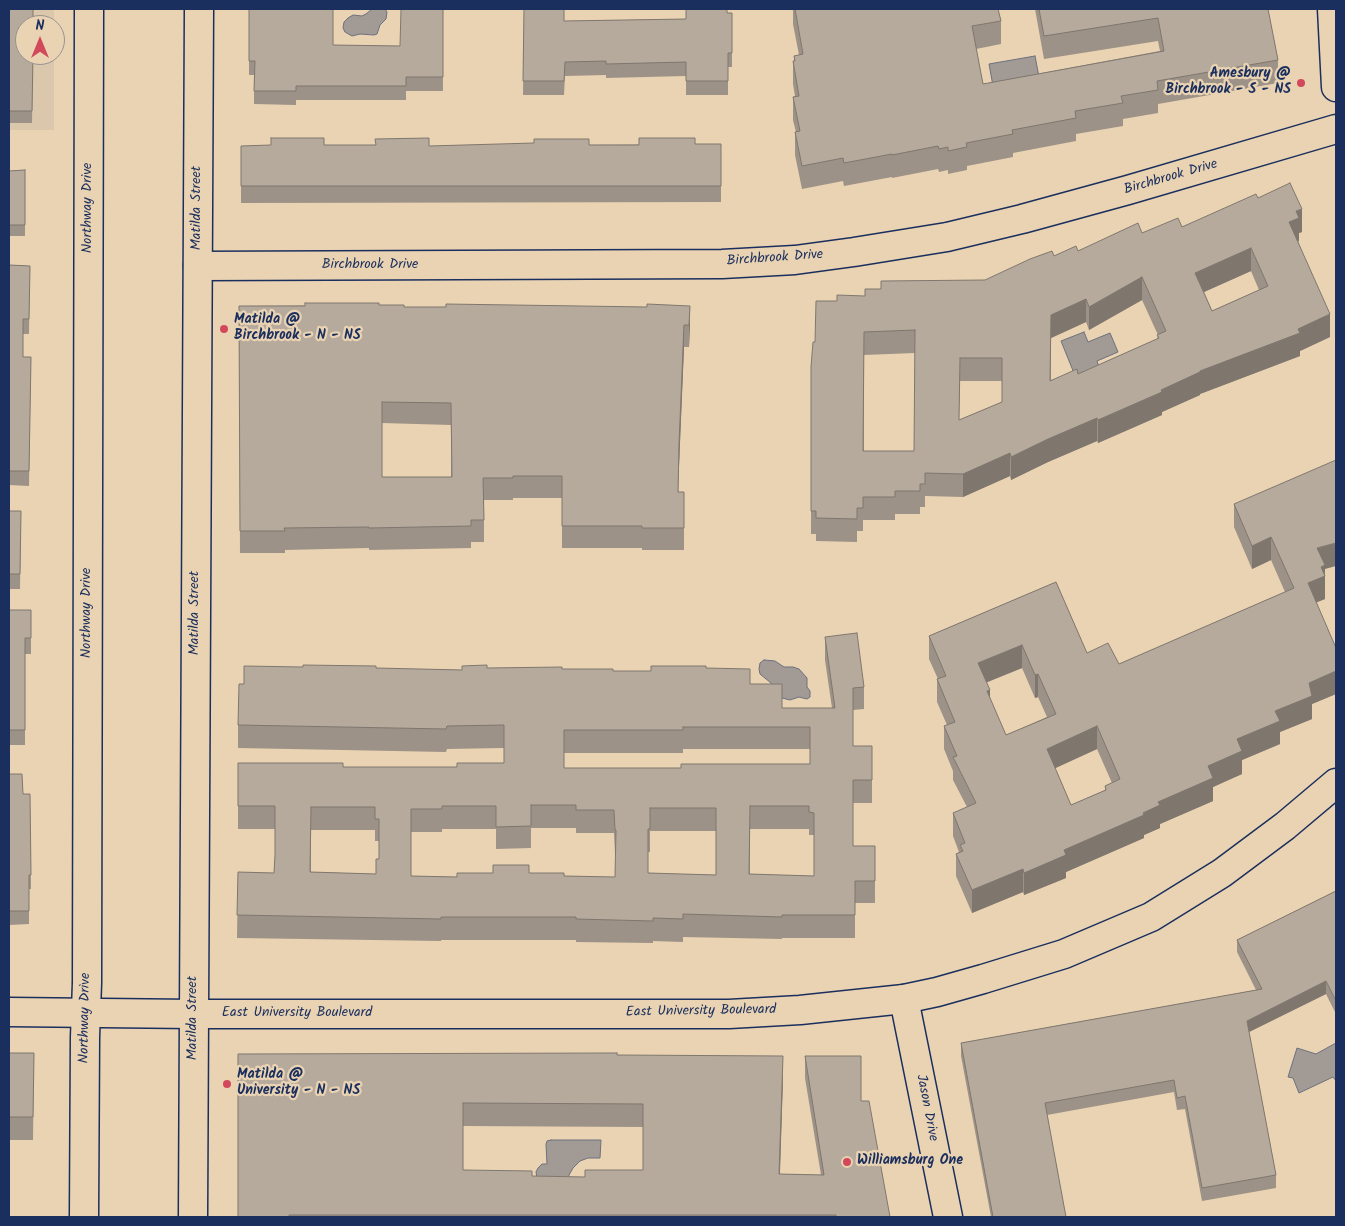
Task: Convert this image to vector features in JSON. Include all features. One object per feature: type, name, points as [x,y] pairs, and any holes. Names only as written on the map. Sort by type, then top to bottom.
[{"type":"street","name":"Northway Drive","points":[[84,1217],[89,9]]},
{"type":"street","name":"Matilda Street","points":[[193,1217],[199,9]]},
{"type":"street","points":[[1332,9],[1336,87]]},
{"type":"street","name":"Birchbrook Drive","points":[[198,266],[712,264],[803,259],[947,237],[1022,219],[1336,129]]},
{"type":"street","name":"East University Boulevard","points":[[9,1012],[729,1014],[800,1010],[904,999],[937,992],[1064,954],[1151,916],[1222,873],[1285,826],[1336,783]]},
{"type":"street","name":"Jason Drive","points":[[904,999],[948,1217]]},
{"type":"shaded area","points":[[9,9],[54,9],[54,15],[15,15],[15,65],[54,65],[54,130],[9,130]]},
{"type":"shaded area","points":[[372,9],[385,9],[387,12],[386,19],[380,25],[377,34],[352,36],[345,32],[343,28],[344,22],[348,18],[353,15],[362,16]]},
{"type":"shaded area","points":[[1035,56],[1039,77],[993,86],[989,64]]},
{"type":"shaded area","points":[[1084,332],[1088,342],[1110,333],[1118,352],[1097,361],[1101,373],[1078,383],[1061,341]]},
{"type":"shaded area","points":[[764,660],[775,661],[784,667],[799,669],[807,678],[810,697],[807,699],[799,697],[790,700],[782,698],[777,694],[771,683],[760,674],[760,663]]},
{"type":"shaded area","points":[[1336,1043],[1336,1081],[1333,1077],[1299,1093],[1293,1078],[1288,1077],[1297,1048],[1316,1054]]},
{"type":"shaded area","points":[[601,1140],[600,1158],[588,1158],[580,1161],[573,1168],[568,1180],[537,1178],[536,1172],[538,1168],[542,1164],[547,1164],[546,1144],[547,1141]]},
{"type":"building","points":[[9,9],[33,9],[33,15],[15,15],[15,65],[33,65],[32,111],[9,111]]},
{"type":"building","points":[[249,9],[333,9],[333,45],[400,46],[401,9],[443,9],[443,77],[406,77],[406,86],[296,86],[296,91],[254,91],[255,61],[249,61]]},
{"type":"building","points":[[524,9],[564,9],[564,21],[686,19],[686,9],[727,9],[727,13],[732,13],[732,53],[728,53],[728,81],[686,81],[686,62],[606,64],[606,61],[565,62],[564,81],[523,81]]},
{"type":"building","points":[[795,9],[998,9],[1001,21],[972,26],[983,84],[1164,51],[1158,18],[1044,36],[1039,9],[1268,9],[1278,60],[1157,81],[1158,90],[1121,96],[1123,103],[1075,111],[1076,118],[1012,130],[1013,134],[966,143],[967,147],[948,151],[948,147],[939,149],[938,146],[844,163],[843,158],[802,166],[795,132],[800,131],[793,97],[799,96],[793,61],[795,61],[794,56],[803,54]]},
{"type":"building","points":[[271,138],[324,138],[324,145],[376,145],[375,139],[429,138],[429,146],[534,143],[534,139],[589,139],[589,145],[639,145],[639,138],[695,138],[695,144],[721,144],[721,186],[241,186],[241,146],[271,145]]},
{"type":"building","points":[[25,170],[25,225],[9,225],[9,171]]},
{"type":"building","points":[[1290,183],[1302,209],[1296,211],[1299,218],[1289,222],[1330,314],[1298,329],[1300,333],[1200,371],[1161,390],[1162,392],[1048,439],[1011,457],[1010,453],[963,474],[925,473],[925,484],[920,484],[920,491],[895,491],[895,497],[863,497],[863,508],[857,508],[857,519],[816,518],[816,511],[811,511],[811,367],[813,342],[815,342],[816,301],[837,301],[837,295],[865,296],[865,289],[881,289],[881,281],[985,280],[1052,251],[1054,256],[1076,246],[1078,251],[1138,223],[1142,233],[1178,218],[1182,227],[1256,194],[1258,198]],"holes":[[[1251,248],[1268,286],[1212,311],[1195,273]],[[1142,277],[1166,331],[1157,335],[1159,338],[1078,374],[1077,369],[1050,381],[1051,315],[1086,299],[1089,307]],[[915,330],[914,451],[863,451],[864,332]],[[960,358],[1002,358],[1002,402],[959,420]]]},
{"type":"building","points":[[9,265],[30,266],[29,319],[23,319],[23,357],[31,357],[29,471],[9,471]]},
{"type":"building","points":[[305,303],[379,303],[379,305],[404,305],[404,307],[446,307],[446,304],[647,307],[647,304],[690,306],[689,325],[684,325],[679,444],[678,492],[684,492],[684,528],[562,526],[562,476],[513,476],[513,478],[483,478],[484,520],[471,520],[471,526],[284,528],[285,531],[240,531],[239,306],[305,306]],"holes":[[[382,402],[451,403],[452,477],[382,477]]]},
{"type":"building","points":[[1336,460],[1336,543],[1317,548],[1325,565],[1321,567],[1325,576],[1308,583],[1336,648],[1336,671],[1309,683],[1312,696],[1275,711],[1280,721],[1237,739],[1242,751],[1208,766],[1213,778],[1158,802],[1160,805],[1143,813],[1144,815],[1064,850],[1066,855],[1024,873],[1023,869],[972,890],[956,854],[963,851],[960,845],[965,843],[953,813],[976,803],[953,757],[957,756],[944,726],[955,722],[937,679],[946,676],[929,636],[1056,582],[1087,653],[1108,643],[1119,664],[1294,588],[1271,537],[1252,546],[1234,504]],"holes":[[[1022,645],[1035,675],[1038,674],[1056,714],[1006,735],[987,691],[990,690],[978,663]],[[1097,726],[1120,779],[1105,786],[1106,790],[1071,805],[1047,749]]]},
{"type":"building","points":[[9,511],[21,511],[20,574],[9,574]]},
{"type":"building","points":[[9,610],[31,610],[31,638],[25,638],[25,730],[9,730]]},
{"type":"building","points":[[857,633],[864,687],[853,688],[853,746],[872,746],[872,780],[853,780],[853,846],[875,846],[875,881],[855,881],[855,915],[782,915],[782,917],[683,914],[683,919],[653,918],[653,921],[576,919],[576,917],[441,917],[441,919],[237,915],[238,872],[274,873],[275,855],[275,806],[238,806],[238,763],[343,763],[343,767],[457,767],[457,763],[504,763],[504,725],[447,726],[446,729],[238,725],[239,684],[244,684],[244,666],[376,666],[376,668],[462,670],[462,666],[487,665],[487,668],[562,667],[562,669],[613,669],[613,671],[651,671],[651,666],[706,666],[706,668],[750,669],[750,684],[782,684],[782,708],[835,708],[825,637]],"holes":[[[683,727],[810,727],[810,764],[681,764],[681,768],[564,768],[564,730],[683,730]],[[531,805],[576,805],[576,810],[614,810],[616,830],[615,877],[564,876],[564,873],[529,873],[529,865],[493,865],[493,873],[457,873],[457,877],[411,876],[411,809],[442,809],[442,806],[496,806],[496,827],[531,826]],[[750,806],[809,806],[809,812],[814,813],[814,876],[749,874]],[[311,807],[375,807],[375,819],[379,819],[379,859],[376,859],[376,874],[310,872]],[[650,808],[716,808],[716,875],[648,873],[648,829],[650,829]]]},
{"type":"building","points":[[9,774],[22,774],[23,794],[30,794],[31,875],[29,875],[29,911],[9,911]]},
{"type":"building","points":[[1336,891],[1336,1001],[1326,981],[1247,1021],[1276,1175],[1202,1188],[1185,1096],[1177,1098],[1174,1080],[1045,1103],[1066,1217],[993,1217],[961,1043],[1262,989],[1237,940]]},
{"type":"building","points":[[9,1053],[34,1053],[33,1117],[9,1117]]},
{"type":"building","name":"Williamsburg One","points":[[617,1053],[617,1055],[783,1056],[779,1174],[824,1175],[805,1056],[861,1056],[861,1101],[869,1101],[890,1217],[836,1217],[836,1215],[289,1215],[289,1217],[238,1217],[238,1054]],"holes":[[[463,1103],[643,1104],[643,1170],[585,1170],[585,1177],[532,1176],[532,1171],[463,1170]]]},
{"type":"place","name":"Amesbury @ Birchbrook - S - NS","points":[[1301,83]]},
{"type":"place","name":"Matilda @ Birchbrook - N - NS","points":[[224,329]]},
{"type":"place","name":"Matilda @ University - N - NS","points":[[227,1084]]},
{"type":"place","name":"Williamsburg One","points":[[847,1162]]}]
